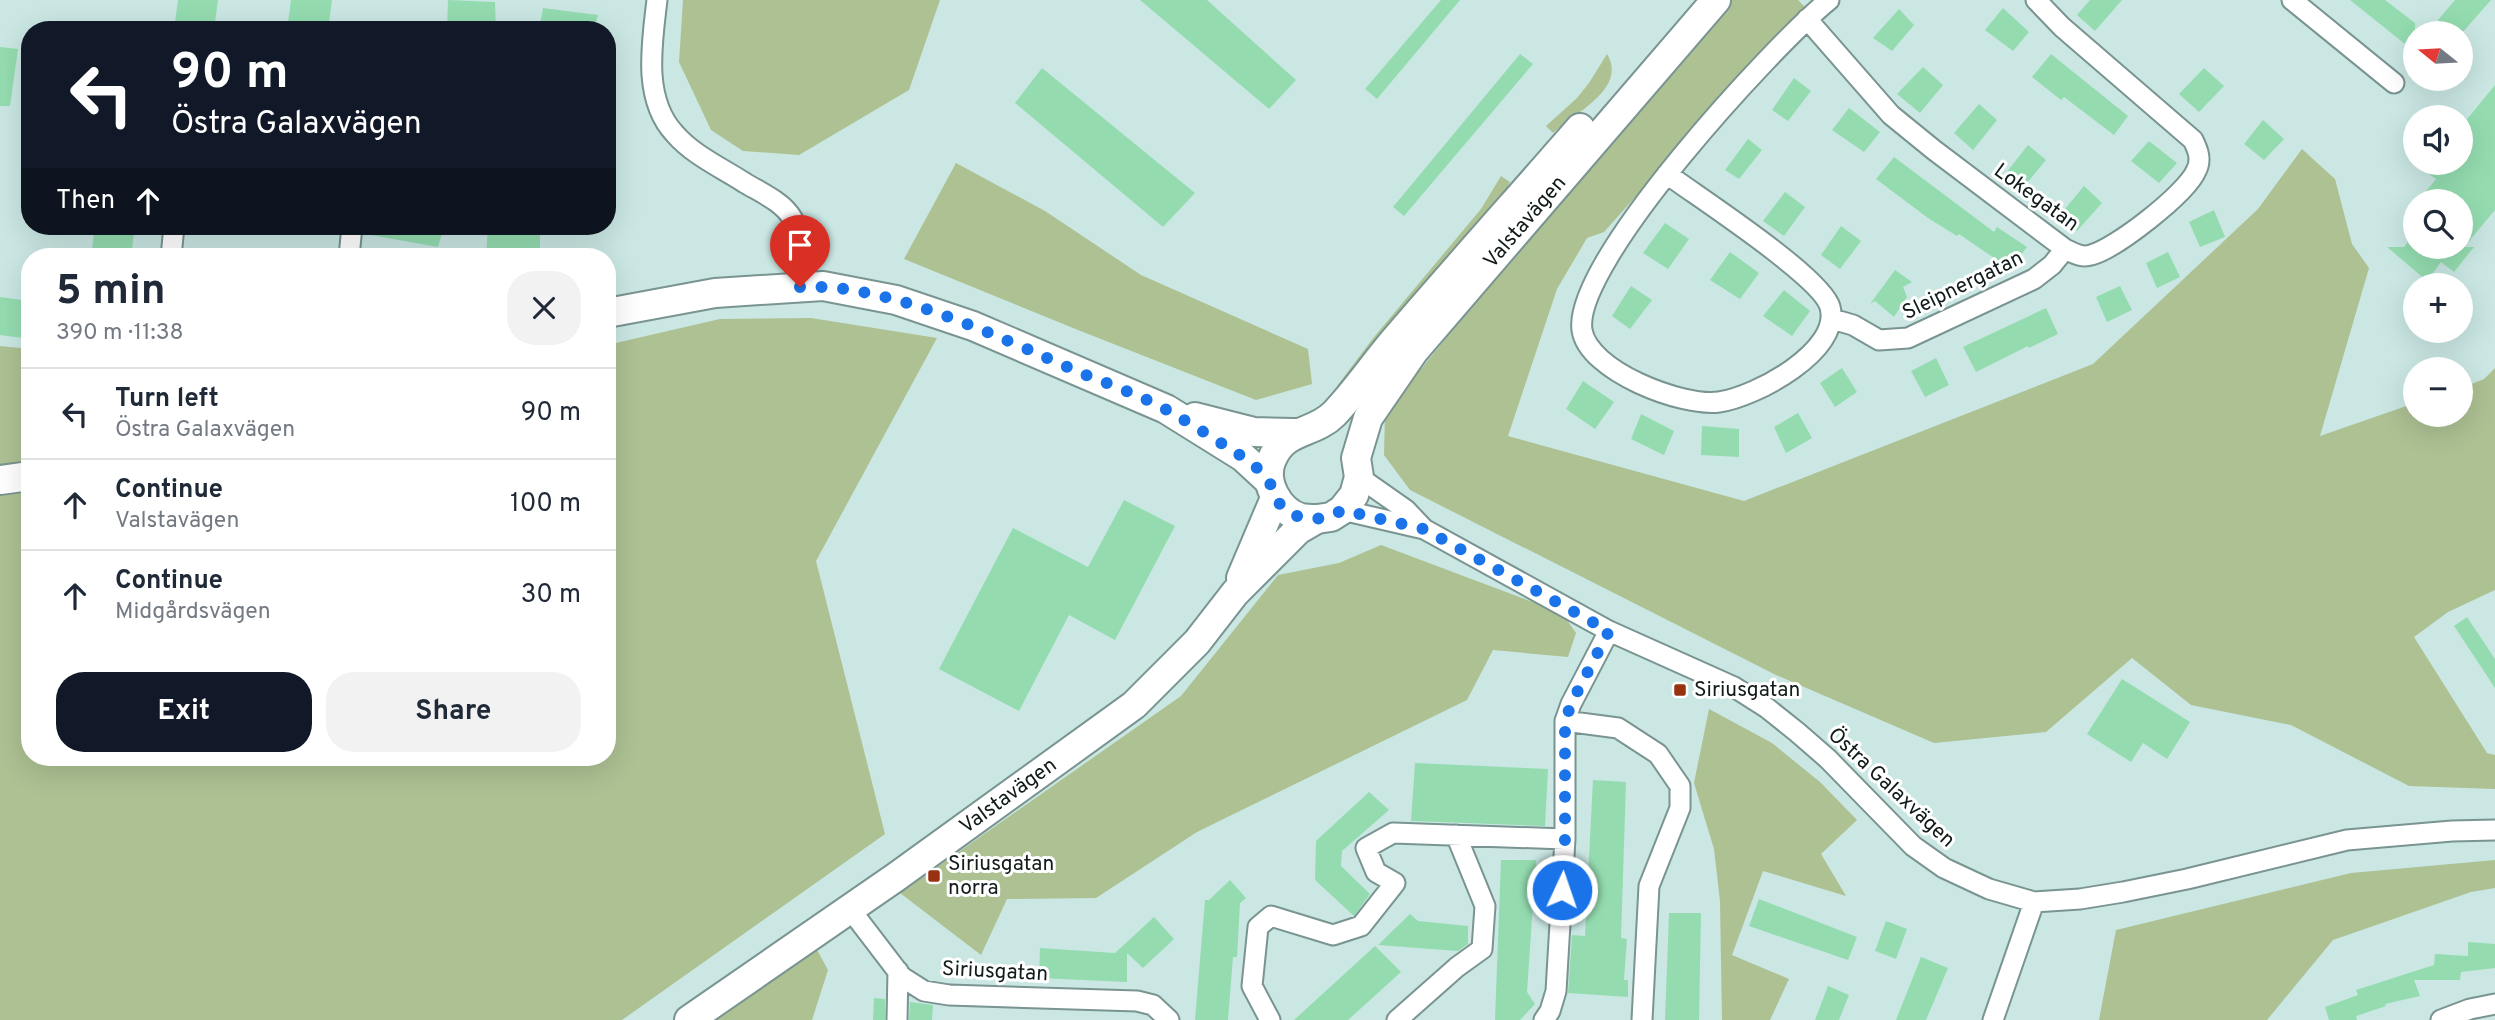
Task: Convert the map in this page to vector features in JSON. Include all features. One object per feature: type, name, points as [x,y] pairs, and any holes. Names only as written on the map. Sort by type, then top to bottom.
[{"type":"street","points":[[657,0],[652,39],[652,77],[660,111],[673,133],[687,145],[775,202],[793,219],[800,287]]},
{"type":"street","name":"Valstavägen","points":[[1235,593],[1272,490],[1270,462],[1279,445],[1333,415],[1397,337],[1692,0]]},
{"type":"street","name":"Valstavägen","points":[[690,1020],[1134,705],[1197,642],[1235,593],[1298,530],[1329,514],[1354,495],[1368,418],[1414,351],[1716,0]]},
{"type":"street","points":[[1667,174],[1790,263],[1818,287],[1830,304],[1832,319],[1827,336],[1812,354],[1772,381],[1741,397],[1717,402],[1691,401],[1661,392],[1622,373],[1597,357],[1586,344],[1582,328],[1584,305],[1606,259],[1667,174],[1742,86],[1829,0]]},
{"type":"street","name":"Lokegatan","points":[[1807,19],[1891,115],[2065,249],[2077,255],[2089,256],[2131,233],[2172,201],[2197,171],[2198,152],[2193,140],[2081,45],[2036,0]]},
{"type":"street","points":[[2292,0],[2394,83]]},
{"type":"street","name":"Sleipnergatan","points":[[1832,319],[1853,325],[1879,340],[1908,338],[2034,279],[2052,265],[2065,249]]},
{"type":"street","points":[[616,311],[715,293],[823,286],[896,300],[973,326],[1166,409],[1254,432],[1330,432],[1346,442],[1358,468]]},
{"type":"street","points":[[1166,409],[1243,457],[1289,512],[1301,518],[1329,514]]},
{"type":"street","name":"Östra Galaxvägen","points":[[1358,468],[1424,529],[1609,631],[1734,687],[1767,708],[1828,759],[1913,846],[1944,868],[1989,889],[2034,902],[2080,899],[2136,890],[2347,840],[2495,830]]},
{"type":"street","points":[[0,480],[21,477]]},
{"type":"street","name":"Östra Galaxvägen","points":[[1329,514],[1424,529]]},
{"type":"street","points":[[1544,1020],[1550,1012],[1556,991],[1565,839],[1565,722],[1571,704],[1609,631]]},
{"type":"street","points":[[1565,722],[1618,727],[1658,754],[1680,786],[1679,808],[1649,886],[1642,1020]]},
{"type":"street","points":[[1270,1020],[1252,986],[1258,927],[1271,916],[1333,935],[1361,926],[1395,883],[1376,872],[1366,848],[1394,833],[1565,839]]},
{"type":"street","points":[[1397,1020],[1457,967],[1482,949],[1485,906],[1456,835]]},
{"type":"street","points":[[1993,1020],[2034,902]]},
{"type":"street","name":"Siriusgatan","points":[[850,909],[898,971],[924,991],[950,995],[1138,1001],[1153,1005],[1170,1020]]},
{"type":"street","points":[[897,1020],[898,971]]},
{"type":"street","points":[[2441,1020],[2470,1009],[2495,1004]]},
{"type":"green space","points":[[683,0],[940,0],[909,90],[799,155],[743,151],[711,130],[679,62]]},
{"type":"green space","points":[[1730,0],[1798,0],[1805,7],[1604,232],[1587,238],[1557,289],[1508,436],[1744,501],[2093,364],[2258,209],[2302,149],[2335,179],[2352,244],[2369,268],[2320,436],[2403,407],[2403,427],[2473,427],[2473,383],[2484,379],[2495,368],[2495,590],[2448,612],[2414,637],[2487,753],[2495,755],[2495,789],[2409,786],[2291,725],[2191,705],[2132,658],[2046,732],[1934,743],[1776,675],[1410,490],[1384,455],[1385,413],[1704,22]]},
{"type":"green space","points":[[1607,54],[1612,67],[1605,89],[1553,133],[1546,126],[1577,98]]},
{"type":"green space","points":[[956,163],[1045,211],[1141,275],[1308,349],[1312,384],[1256,400],[904,259]]},
{"type":"green space","points":[[1501,176],[1510,182],[1495,211],[1341,396],[1337,386],[1374,337],[1481,209]]},
{"type":"green space","points":[[811,318],[937,338],[816,561],[885,834],[622,1020],[0,1020],[0,346],[21,348],[21,766],[616,766],[616,343],[720,319]]},
{"type":"green space","points":[[1381,545],[1562,613],[1576,633],[1568,657],[1493,650],[1467,700],[1197,832],[1096,898],[1007,899],[981,955],[900,893],[1181,696],[1278,575],[1339,563]]},
{"type":"green space","points":[[1709,709],[1772,743],[1820,782],[1857,820],[1821,854],[1846,896],[1763,871],[1732,955],[1789,979],[1770,1020],[1722,1020],[1720,901],[1714,849],[1694,783]]},
{"type":"green space","points":[[2495,860],[2495,888],[2471,892],[2333,940],[2267,1020],[2099,1020],[2116,930],[2351,873]]},
{"type":"green space","points":[[816,948],[828,970],[812,1020],[713,1020]]},
{"type":"building","points":[[178,0],[218,0],[215,21],[175,21]]},
{"type":"building","points":[[291,0],[332,0],[329,21],[288,21]]},
{"type":"building","points":[[448,0],[495,2],[496,21],[447,21]]},
{"type":"building","points":[[1140,0],[1207,0],[1296,80],[1269,109]]},
{"type":"building","points":[[1441,0],[1460,0],[1377,99],[1365,89]]},
{"type":"building","points":[[2090,0],[2122,0],[2095,31],[2077,15]]},
{"type":"building","points":[[2350,0],[2385,0],[2412,21],[2403,21],[2403,42]]},
{"type":"building","points":[[2455,0],[2491,0],[2473,21],[2437,21]]},
{"type":"building","points":[[543,8],[598,15],[596,21],[541,21]]},
{"type":"building","points":[[2003,8],[2029,32],[2013,51],[1985,30]]},
{"type":"building","points":[[1899,9],[1914,25],[1892,51],[1873,38]]},
{"type":"building","points":[[0,47],[18,49],[10,106],[0,106]]},
{"type":"building","points":[[1520,54],[1533,64],[1404,216],[1393,207]]},
{"type":"building","points":[[2051,54],[2128,116],[2114,135],[2064,97],[2061,100],[2032,77]]},
{"type":"building","points":[[1923,67],[1943,85],[1920,113],[1897,94]]},
{"type":"building","points":[[1042,68],[1195,193],[1163,227],[1015,103]]},
{"type":"building","points":[[2204,68],[2224,86],[2199,112],[2179,94]]},
{"type":"building","points":[[1794,78],[1811,91],[1788,121],[1772,110]]},
{"type":"building","points":[[2495,85],[2495,210],[2473,236],[2473,189],[2428,189],[2436,179],[2430,175],[2473,175],[2473,112]]},
{"type":"building","points":[[1979,104],[1997,120],[1973,150],[1954,133]]},
{"type":"building","points":[[1849,108],[1880,132],[1864,152],[1832,130]]},
{"type":"building","points":[[2263,120],[2284,139],[2264,160],[2244,144]]},
{"type":"building","points":[[1748,139],[1762,150],[1739,179],[1725,170]]},
{"type":"building","points":[[2149,141],[2177,163],[2159,183],[2131,161]]},
{"type":"building","points":[[2028,145],[2046,160],[2023,188],[2006,173]]},
{"type":"building","points":[[1894,157],[1994,232],[1997,227],[2027,247],[2010,269],[1959,234],[1957,236],[1928,218],[1876,179]]},
{"type":"building","points":[[2084,186],[2102,203],[2077,231],[2060,215]]},
{"type":"building","points":[[1785,192],[1805,207],[1784,236],[1763,221]]},
{"type":"building","points":[[2214,210],[2225,237],[2200,247],[2189,222]]},
{"type":"building","points":[[1665,223],[1689,239],[1668,269],[1643,253]]},
{"type":"building","points":[[1841,226],[1861,241],[1840,269],[1821,255]]},
{"type":"building","points":[[94,235],[134,235],[132,248],[92,248]]},
{"type":"building","points":[[371,235],[441,235],[438,247]]},
{"type":"building","points":[[487,235],[540,235],[540,248],[487,248]]},
{"type":"building","points":[[2387,247],[2403,247],[2403,259],[2464,259],[2454,272],[2441,262],[2433,273],[2418,273]]},
{"type":"building","points":[[1730,252],[1759,273],[1740,299],[1710,280]]},
{"type":"building","points":[[2168,252],[2180,277],[2157,288],[2146,263]]},
{"type":"building","points":[[1895,270],[1912,282],[1903,287],[1907,297],[1894,317],[1875,301],[1870,304]]},
{"type":"building","points":[[1631,286],[1652,300],[1630,329],[1612,316]]},
{"type":"building","points":[[2120,286],[2132,310],[2107,322],[2096,297]]},
{"type":"building","points":[[1784,290],[1810,311],[1792,336],[1763,316]]},
{"type":"building","points":[[0,297],[21,300],[21,338],[0,335]]},
{"type":"building","points":[[2046,308],[2058,334],[1976,372],[1963,347]]},
{"type":"building","points":[[1936,358],[1949,385],[1925,397],[1911,371]]},
{"type":"building","points":[[1842,368],[1857,392],[1835,407],[1820,383]]},
{"type":"building","points":[[1583,381],[1614,402],[1595,429],[1566,409]]},
{"type":"building","points":[[1798,413],[1812,438],[1786,453],[1774,427]]},
{"type":"building","points":[[1641,414],[1674,431],[1664,455],[1631,439]]},
{"type":"building","points":[[1702,426],[1739,429],[1739,457],[1701,455]]},
{"type":"building","points":[[1124,500],[1175,526],[1115,640],[1069,615],[1019,711],[939,669],[1013,528],[1088,567]]},
{"type":"building","points":[[2467,617],[2495,659],[2495,688],[2454,626]]},
{"type":"building","points":[[2122,679],[2190,722],[2167,759],[2143,743],[2131,762],[2087,734]]},
{"type":"building","points":[[1415,763],[1548,769],[1545,826],[1411,821]]},
{"type":"building","points":[[1593,780],[1626,782],[1621,938],[1627,939],[1624,980],[1628,980],[1628,997],[1568,993],[1572,935],[1585,936]]},
{"type":"building","points":[[1369,792],[1389,810],[1342,851],[1341,866],[1370,894],[1354,916],[1315,880],[1316,841]]},
{"type":"building","points":[[1501,860],[1536,860],[1527,992],[1535,1004],[1520,1020],[1495,1020]]},
{"type":"building","points":[[1230,880],[1246,898],[1240,903],[1237,957],[1233,957],[1228,1020],[1195,1020],[1205,900],[1209,900]]},
{"type":"building","points":[[1759,899],[1857,937],[1848,960],[1749,926]]},
{"type":"building","points":[[1669,913],[1701,913],[1699,1020],[1665,1020]]},
{"type":"building","points":[[1410,914],[1418,921],[1468,926],[1468,944],[1458,951],[1378,945]]},
{"type":"building","points":[[1154,917],[1174,939],[1143,968],[1127,953],[1127,982],[1039,978],[1040,948],[1115,953]]},
{"type":"building","points":[[1886,921],[1907,929],[1896,959],[1875,951]]},
{"type":"building","points":[[2468,942],[2495,944],[2495,968],[2461,972],[2460,980],[2414,980],[2420,996],[2385,1004],[2386,1006],[2356,1016],[2357,1020],[2329,1020],[2325,1007],[2358,995],[2356,990],[2434,965],[2435,954],[2468,956]]},
{"type":"building","points":[[1375,946],[1401,972],[1348,1020],[1294,1020]]},
{"type":"building","points":[[1921,957],[1948,968],[1926,1020],[1896,1020]]},
{"type":"building","points":[[1828,986],[1849,995],[1839,1020],[1815,1020]]},
{"type":"building","points":[[874,998],[885,999],[885,1020],[873,1020]]},
{"type":"building","points":[[910,1002],[933,1005],[932,1020],[909,1020]]},
{"type":"place","name":"Siriusgatan","points":[[1680,690]]},
{"type":"place","name":"Siriusgatan norra","points":[[934,876]]},
{"type":"route","points":[[800,287],[823,286],[896,300],[973,326],[1166,409],[1243,457],[1269,481],[1275,498],[1289,512],[1301,518],[1331,517],[1342,510],[1424,529],[1609,631],[1571,704],[1565,722],[1562,890]]}]
